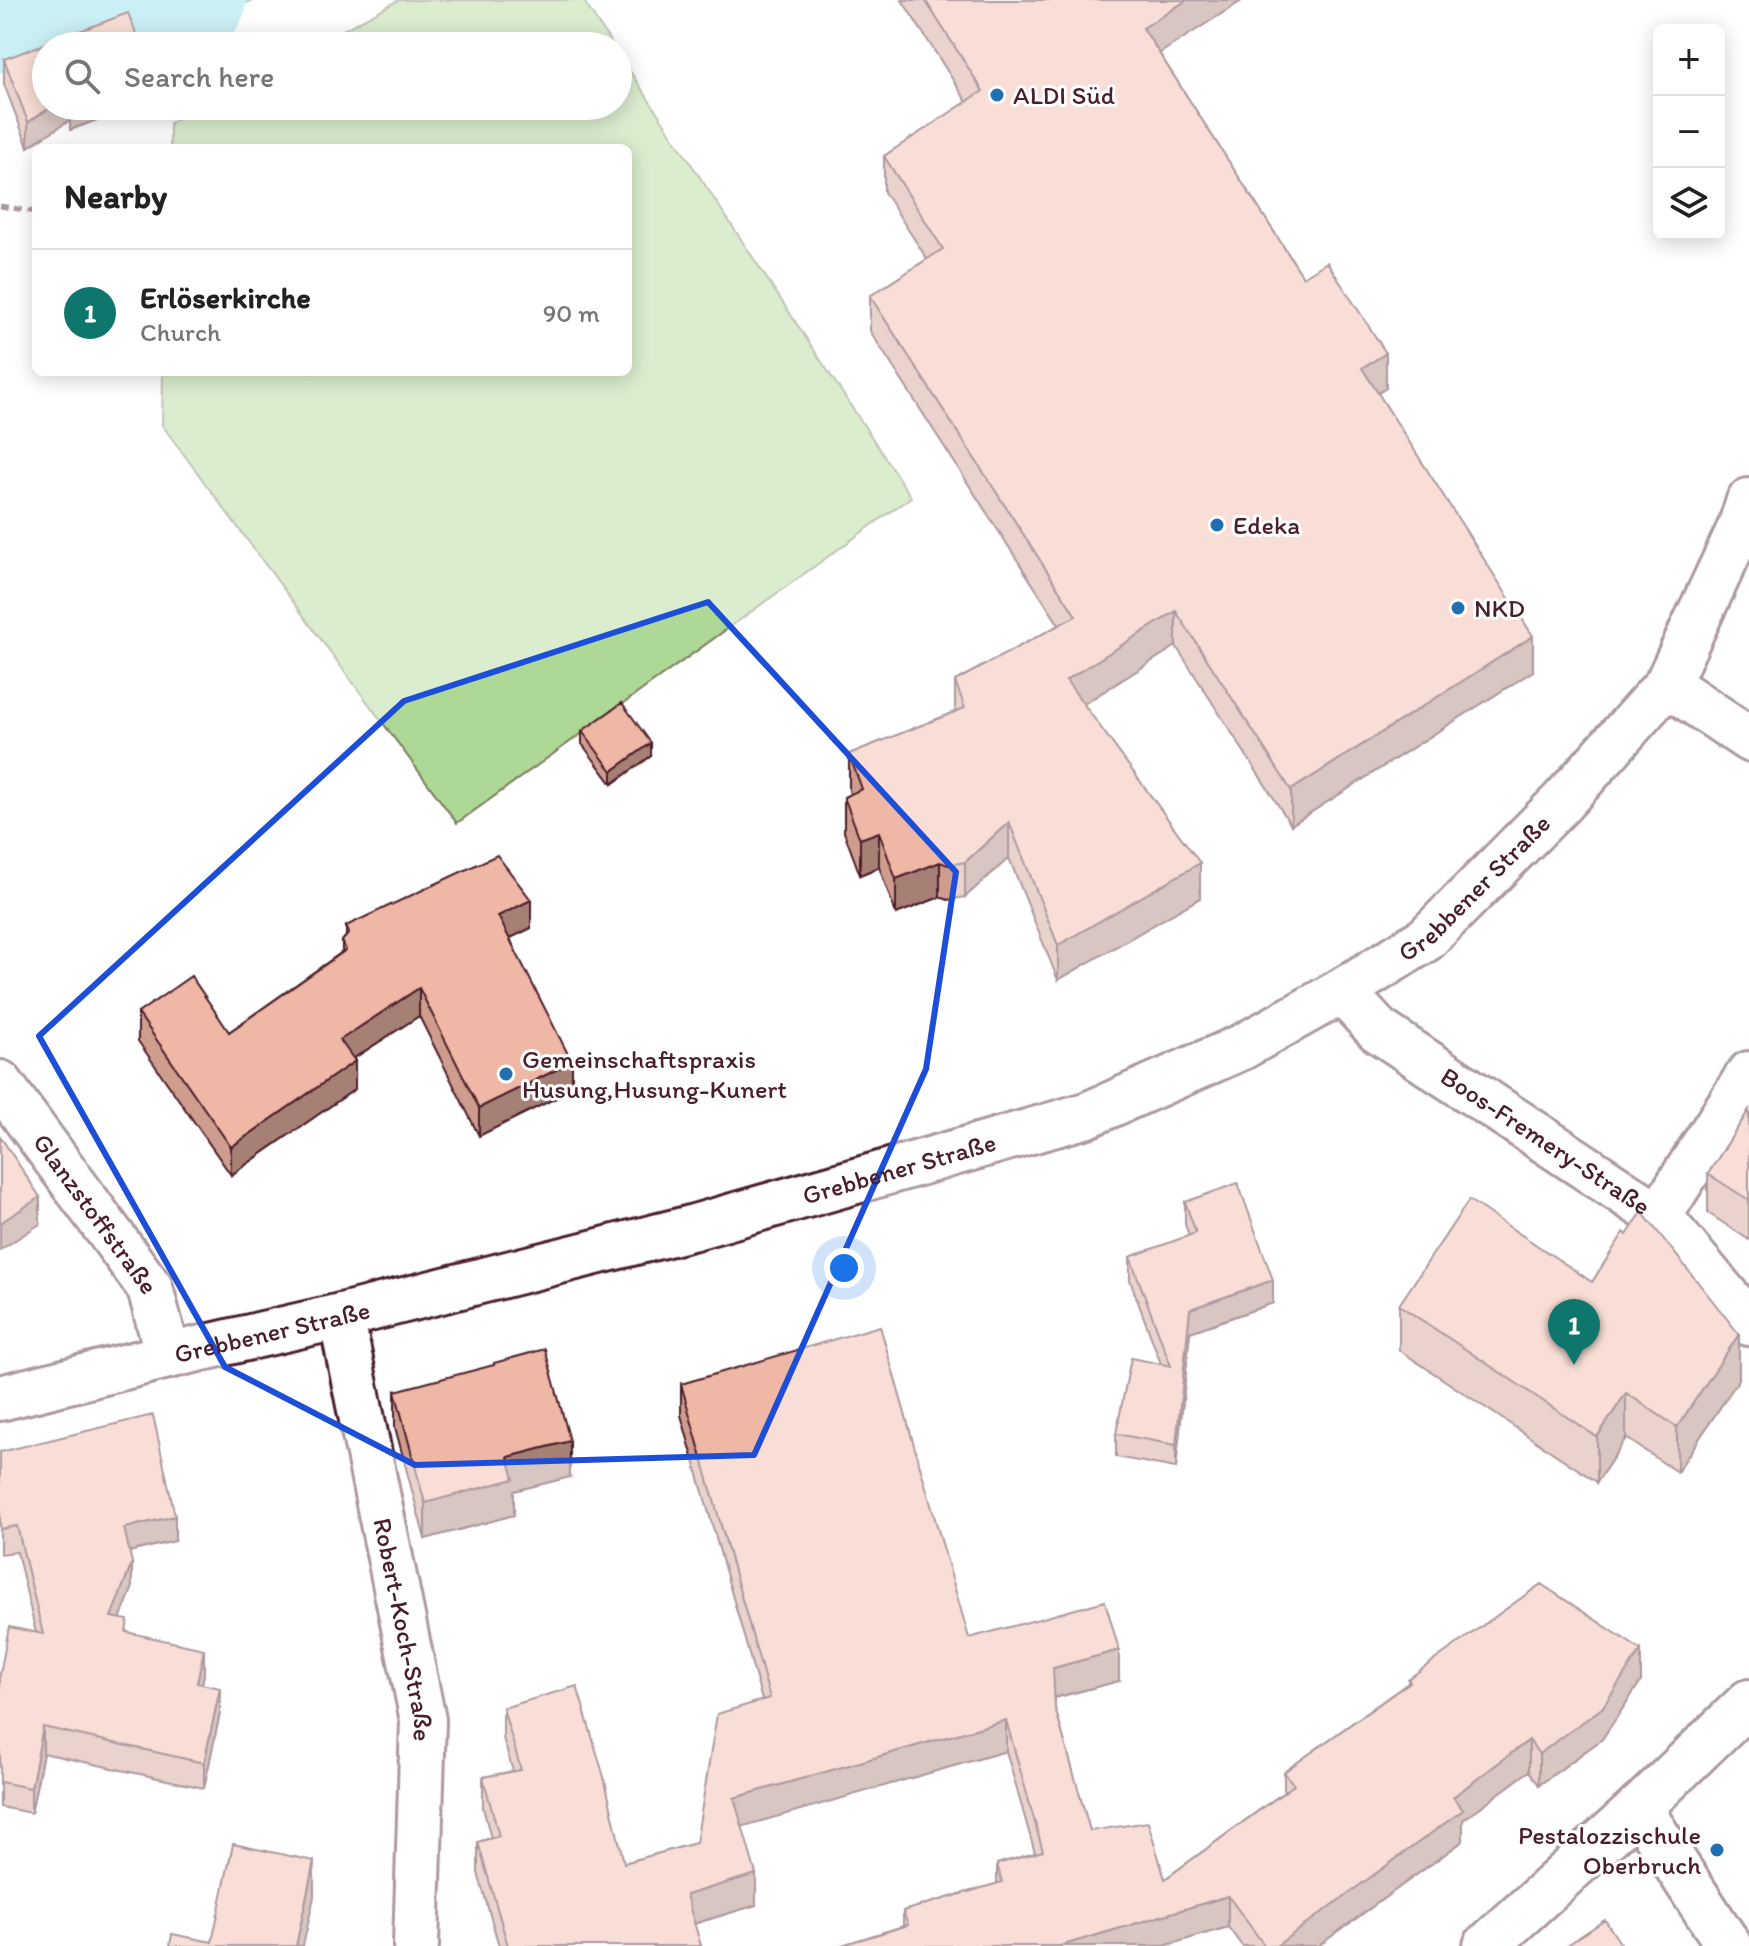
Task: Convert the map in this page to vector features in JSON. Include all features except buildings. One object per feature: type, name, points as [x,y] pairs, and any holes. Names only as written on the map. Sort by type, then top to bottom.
[{"type":"street","points":[[1749,501],[1740,528],[1667,684],[1749,739]]},
{"type":"street","name":"Grebbener Straße","points":[[0,1398],[691,1228],[1087,1115],[1242,1047],[1426,939],[1562,802],[1667,684]]},
{"type":"street","name":"Boos-Fremery-Straße","points":[[1342,991],[1378,1030],[1659,1216],[1749,1074]]},
{"type":"street","name":"Glanzstoffstraße","points":[[0,1083],[150,1288],[168,1356]]},
{"type":"street","points":[[1659,1216],[1749,1323]]},
{"type":"street","name":"Robert-Koch-Straße","points":[[341,1316],[423,1720],[416,1946]]},
{"type":"street","points":[[1486,1946],[1639,1808],[1749,1702]]},
{"type":"street","points":[[1639,1808],[1729,1946]]},
{"type":"path","points":[[0,206],[32,211]]},
{"type":"highlighted area","points":[[708,602],[956,872],[926,1069],[754,1455],[415,1465],[225,1367],[39,1036],[404,701]]},
{"type":"green space","points":[[399,0],[583,0],[604,32],[339,32]]},
{"type":"green space","points":[[632,74],[911,497],[457,823],[162,425],[163,376],[632,376],[632,144],[170,144],[170,123],[175,120],[632,120]]},
{"type":"water","points":[[12,0],[258,0],[132,32],[32,32],[32,51],[0,55],[0,43]]},
{"type":"waterway","points":[[0,21],[32,25],[175,7],[195,0]]},
{"type":"place","name":"ALDI Süd","points":[[997,95]]},
{"type":"place","name":"Edeka","points":[[1217,525]]},
{"type":"place","name":"NKD","points":[[1458,608]]},
{"type":"place","name":"Gemeinschaftspraxis Husung,Husung-Kunert","points":[[506,1074]]},
{"type":"place","name":"Erlöserkirche","points":[[1574,1365]]},
{"type":"place","name":"Pestalozzischule Oberbruch","points":[[1717,1850]]}]
